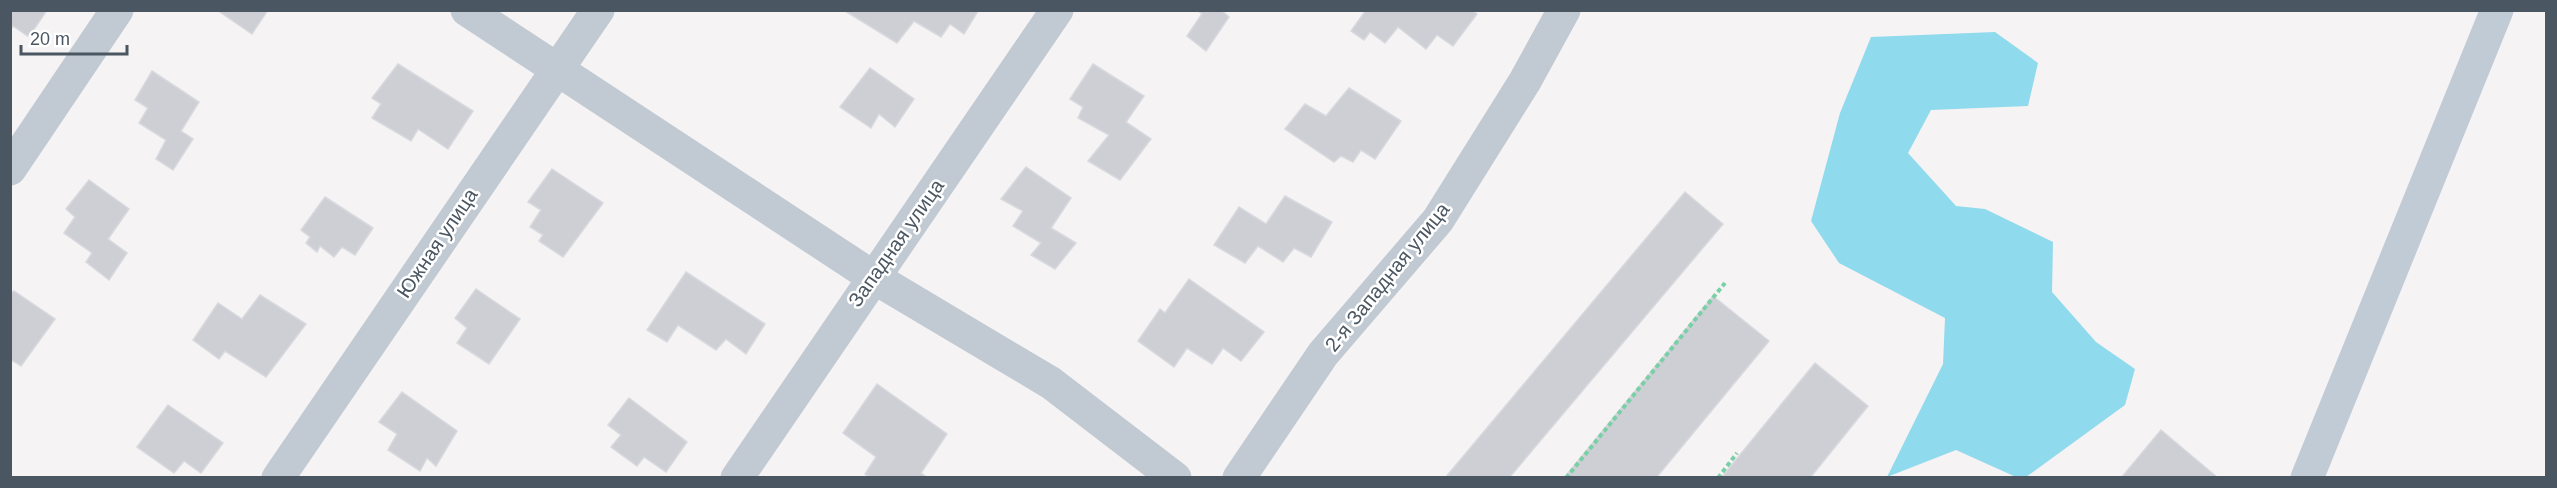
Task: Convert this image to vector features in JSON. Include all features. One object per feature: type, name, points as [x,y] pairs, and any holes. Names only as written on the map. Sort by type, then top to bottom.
[{"type":"street","points":[[10,169],[117,10]]},
{"type":"street","points":[[467,10],[873,277],[1051,383],[1175,477]]},
{"type":"street","name":"Южная улица","points":[[278,477],[598,10]]},
{"type":"street","name":"Западная улица","points":[[737,477],[1057,10]]},
{"type":"street","name":"2-я Западная улица","points":[[1239,477],[1323,354],[1438,220],[1525,81],[1564,10]]},
{"type":"street","points":[[2307,477],[2497,10]]},
{"type":"path","points":[[1566,477],[1725,283]]},
{"type":"path","points":[[1718,477],[1737,453]]},
{"type":"water","points":[[1995,32],[2038,63],[2028,106],[1931,110],[1908,153],[1956,206],[1985,209],[2053,242],[2052,292],[2096,342],[2135,369],[2125,405],[2026,477],[2016,477],[1956,450],[1887,477],[1943,364],[1945,318],[1839,263],[1811,221],[1840,113],[1871,37]]},
{"type":"building","points":[[10,10],[47,10],[29,37],[13,26],[10,30]]},
{"type":"building","points":[[217,10],[268,10],[252,34]]},
{"type":"building","points":[[1197,10],[1221,10],[1229,17],[1206,51],[1187,36],[1202,14]]},
{"type":"building","points":[[1366,10],[1471,10],[1477,14],[1453,46],[1437,35],[1426,49],[1398,27],[1385,43],[1370,32],[1364,40],[1351,31]]},
{"type":"building","points":[[845,11],[978,11],[964,34],[950,24],[941,37],[914,21],[897,43]]},
{"type":"building","points":[[398,64],[473,111],[448,149],[418,129],[411,141],[372,118],[381,104],[372,98]]},
{"type":"building","points":[[1093,64],[1144,96],[1126,122],[1151,139],[1120,180],[1088,161],[1109,135],[1078,118],[1083,107],[1070,99]]},
{"type":"building","points":[[870,68],[914,99],[895,127],[879,114],[871,128],[840,107]]},
{"type":"building","points":[[152,71],[199,102],[181,131],[193,139],[173,170],[156,159],[166,140],[139,123],[148,108],[135,100]]},
{"type":"building","points":[[1349,88],[1401,121],[1375,159],[1361,150],[1353,162],[1341,156],[1334,162],[1285,129],[1305,104],[1326,116]]},
{"type":"building","points":[[1026,167],[1071,198],[1051,228],[1076,243],[1055,269],[1031,255],[1041,243],[1013,226],[1023,211],[1001,199]]},
{"type":"building","points":[[552,169],[603,203],[563,257],[539,241],[543,235],[530,227],[541,210],[528,202]]},
{"type":"building","points":[[89,180],[129,209],[108,239],[127,253],[109,280],[86,262],[92,253],[64,233],[75,217],[66,209]]},
{"type":"building","points":[[1685,192],[1723,224],[1509,478],[1445,478]]},
{"type":"building","points":[[1285,196],[1332,222],[1311,257],[1294,248],[1283,262],[1258,246],[1245,263],[1214,245],[1239,207],[1266,224]]},
{"type":"building","points":[[325,197],[373,228],[355,255],[342,247],[334,257],[320,246],[317,252],[306,243],[310,237],[301,230]]},
{"type":"building","points":[[686,272],[765,324],[746,354],[726,339],[716,350],[678,325],[667,342],[647,330]]},
{"type":"building","points":[[1189,279],[1264,332],[1241,361],[1223,348],[1212,364],[1187,348],[1174,367],[1138,341],[1160,309],[1165,313]]},
{"type":"building","points":[[476,289],[520,319],[489,364],[457,343],[467,328],[455,318]]},
{"type":"building","points":[[14,291],[55,319],[21,366],[10,359],[10,294]]},
{"type":"building","points":[[260,295],[306,324],[266,377],[225,351],[219,359],[193,340],[218,303],[242,319]]},
{"type":"building","points":[[1713,296],[1769,341],[1656,478],[1564,478]]},
{"type":"building","points":[[1815,363],[1868,406],[1810,478],[1721,478]]},
{"type":"building","points":[[877,384],[947,434],[921,473],[928,478],[871,478],[865,474],[876,457],[843,433]]},
{"type":"building","points":[[402,392],[457,431],[436,466],[427,458],[420,471],[388,450],[397,434],[379,422]]},
{"type":"building","points":[[629,398],[687,442],[666,472],[644,457],[637,466],[611,447],[621,435],[608,425]]},
{"type":"building","points":[[168,405],[223,443],[201,473],[184,461],[174,473],[137,447]]},
{"type":"building","points":[[2161,430],[2218,478],[2121,478]]}]
